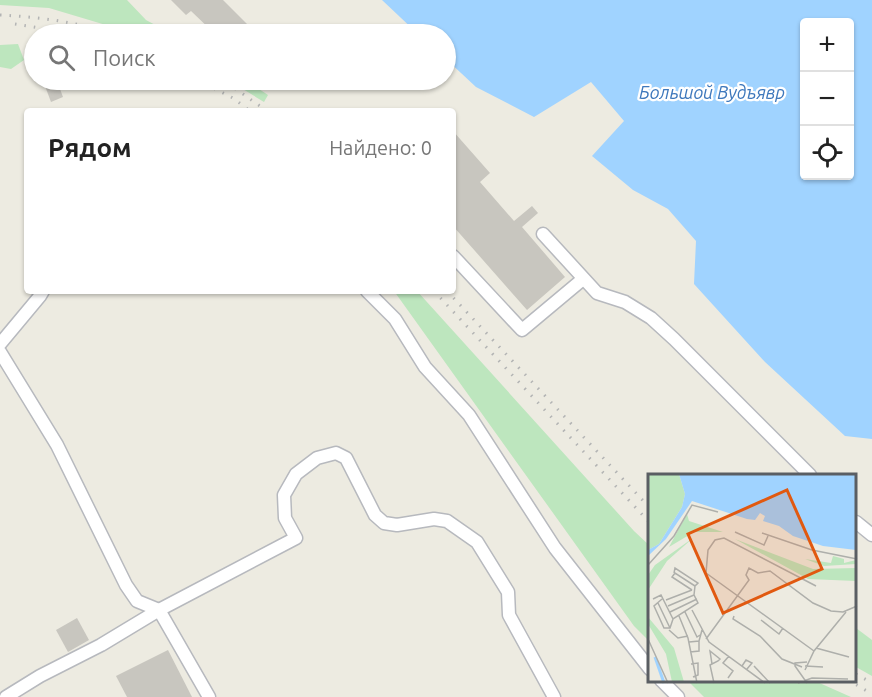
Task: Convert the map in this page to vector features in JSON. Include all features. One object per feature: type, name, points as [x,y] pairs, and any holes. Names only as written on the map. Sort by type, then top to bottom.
[{"type":"street","points":[[543,234],[597,293],[625,302],[651,318],[809,474]]},
{"type":"street","points":[[456,259],[522,330],[583,279]]},
{"type":"street","points":[[0,344],[41,294]]},
{"type":"street","points":[[370,294],[395,319],[425,367],[469,415],[555,548],[648,666]]},
{"type":"street","points":[[0,352],[57,445],[126,585],[137,601],[159,610],[209,697]]},
{"type":"street","points":[[6,697],[159,610],[296,538],[285,518],[285,495],[296,474],[317,458],[336,453],[346,458],[375,515],[384,523],[397,525],[434,519],[447,521],[477,543],[508,592],[509,615],[554,697]]},
{"type":"street","points":[[857,524],[872,535]]},
{"type":"street","points":[[663,682],[678,697]]},
{"type":"green space","points":[[0,0],[127,0],[146,20],[153,24],[103,24],[49,8],[0,5]]},
{"type":"green space","points":[[18,44],[24,60],[11,69],[0,67],[0,45]]},
{"type":"green space","points":[[244,90],[260,90],[268,95],[264,102]]},
{"type":"green space","points":[[396,294],[420,294],[648,544],[648,640],[634,626]]},
{"type":"green space","points":[[857,629],[872,640],[872,676],[857,668]]},
{"type":"green space","points":[[689,682],[817,682],[851,697],[704,697]]},
{"type":"water","name":"Большой Вудъявр","points":[[382,0],[872,0],[872,439],[845,436],[765,362],[694,284],[696,241],[668,209],[633,190],[592,156],[624,121],[591,82],[534,117],[476,87],[456,68],[456,24],[407,24]]},
{"type":"building","points":[[171,0],[223,0],[247,24],[205,24],[191,11],[186,15]]},
{"type":"building","points":[[46,90],[60,90],[63,97],[51,102]]},
{"type":"building","points":[[456,134],[490,173],[480,182],[514,221],[532,206],[538,213],[522,227],[565,277],[527,310],[456,229]]},
{"type":"building","points":[[77,618],[89,640],[68,652],[56,630]]},
{"type":"building","points":[[168,650],[192,697],[127,697],[116,676]]},
{"type":"railway","points":[[0,15],[75,24]]},
{"type":"railway","points":[[15,24],[24,25]]},
{"type":"railway","points":[[217,90],[246,108]]},
{"type":"railway","points":[[237,90],[263,108]]},
{"type":"railway","points":[[437,294],[648,521]]},
{"type":"railway","points":[[450,294],[648,506]]},
{"type":"railway","points":[[857,675],[872,683]]},
{"type":"railway","points":[[851,682],[872,694]]}]
